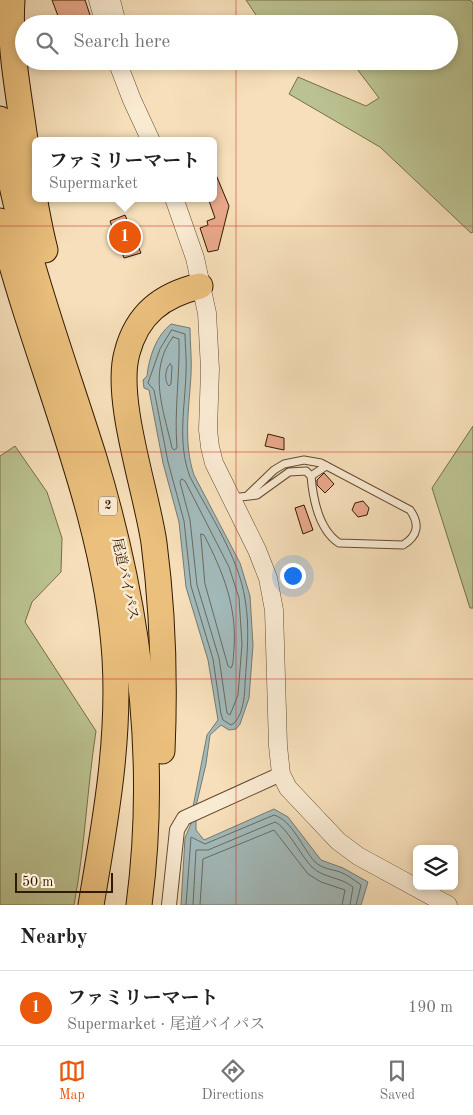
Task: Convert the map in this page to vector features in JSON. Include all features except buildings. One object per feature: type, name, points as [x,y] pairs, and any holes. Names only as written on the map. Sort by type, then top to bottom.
[{"type":"highway","points":[[12,0],[11,19],[15,62]]},
{"type":"highway","points":[[16,70],[32,186]]},
{"type":"highway","name":"尾道バイパス","points":[[0,119],[22,229],[38,285],[94,457],[123,565],[133,616],[146,723],[146,836],[139,905]]},
{"type":"highway","points":[[34,202],[68,345],[120,511],[135,573],[146,667],[146,723]]},
{"type":"highway","name":"尾道バイパス","points":[[0,221],[68,443],[98,551],[114,656],[116,705],[114,754],[91,905]]},
{"type":"highway","points":[[0,259],[68,443]]},
{"type":"highway","points":[[147,905],[160,786],[163,662],[154,543],[132,434],[123,371],[133,336],[153,308],[166,297],[200,286]]},
{"type":"street","points":[[98,0],[102,15]]},
{"type":"street","points":[[111,0],[115,15]]},
{"type":"street","points":[[120,70],[132,100],[150,137]]},
{"type":"street","points":[[132,70],[151,137]]},
{"type":"street","points":[[175,202],[195,258],[207,313],[209,340],[208,430],[210,447],[214,463],[240,496],[268,578],[274,610],[278,746],[281,774],[288,788],[338,840],[358,856],[448,905]]},
{"type":"street","points":[[169,905],[177,830],[184,818],[281,774]]},
{"type":"lane","points":[[304,460],[326,466],[410,510],[416,519],[417,529],[411,540],[402,545],[339,543],[325,529],[312,493],[311,476],[306,471],[289,472],[257,495],[240,496],[284,464],[304,460]]},
{"type":"lane","points":[[311,476],[326,466]]},
{"type":"green space","points":[[246,0],[470,0],[473,3],[473,232],[471,233],[380,147],[289,94],[298,77],[366,106],[379,98],[358,70],[458,70],[458,15],[256,15]]},
{"type":"green space","points":[[473,426],[473,608],[470,608],[432,488]]},
{"type":"green space","points":[[15,446],[47,492],[62,538],[61,572],[32,602],[25,622],[96,731],[81,862],[74,905],[0,905],[0,456]]},
{"type":"water","points":[[171,324],[190,328],[191,369],[188,438],[191,463],[194,475],[240,563],[250,596],[253,645],[249,698],[240,724],[236,729],[229,730],[221,725],[210,735],[206,764],[196,806],[193,807],[207,735],[218,720],[208,660],[186,587],[179,522],[163,463],[149,390],[144,388],[143,380],[147,376],[149,362],[157,341]]},
{"type":"water","points":[[274,809],[288,817],[321,860],[343,868],[368,882],[361,905],[181,905],[185,838],[193,819],[196,817],[196,830],[204,840]]},
{"type":"place","name":"ファミリーマート","points":[[125,237]]}]
